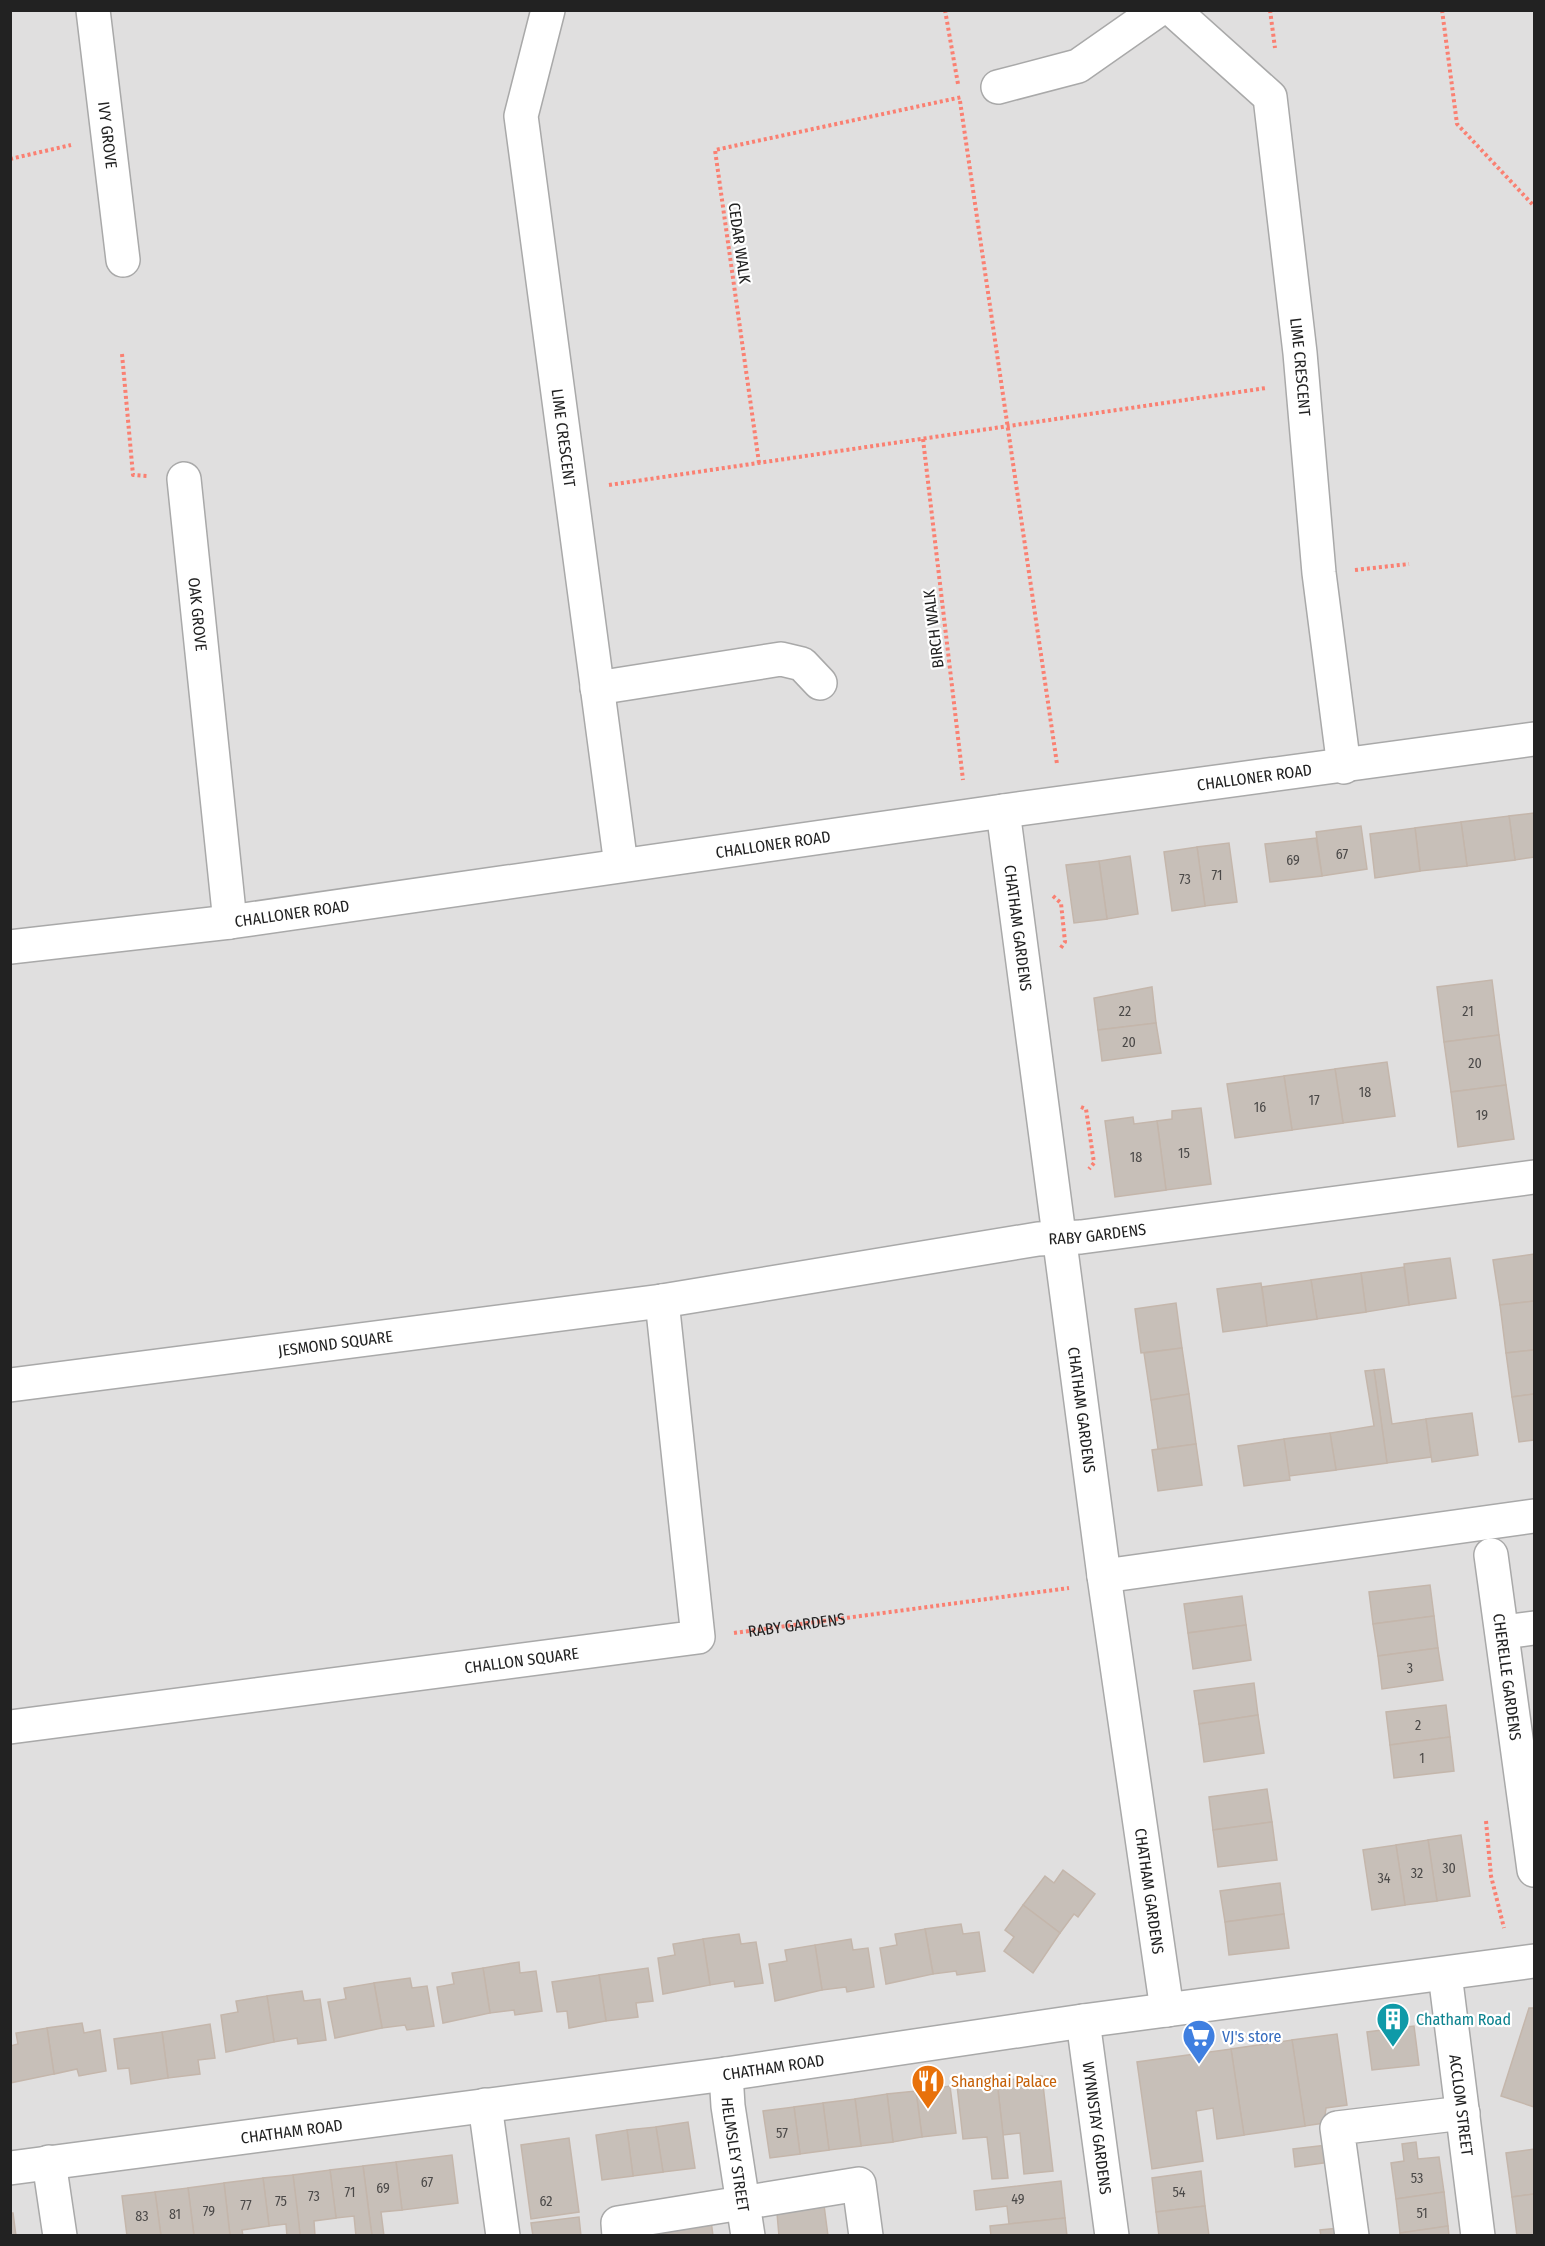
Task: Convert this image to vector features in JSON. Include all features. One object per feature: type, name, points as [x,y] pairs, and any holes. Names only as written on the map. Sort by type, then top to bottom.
[{"type":"street","name":"IVY GROVE","points":[[93,10],[123,260]]},
{"type":"street","name":"LIME CRESCENT","points":[[548,10],[521,117],[621,865]]},
{"type":"street","points":[[998,87],[1078,66],[1158,10]]},
{"type":"street","name":"LIME CRESCENT","points":[[1173,10],[1270,97],[1302,382],[1319,573],[1344,766]]},
{"type":"street","name":"OAK GROVE","points":[[184,479],[230,922]]},
{"type":"street","points":[[597,688],[781,659],[802,664],[820,683]]},
{"type":"street","name":"CHALLONER ROAD","points":[[10,947],[230,922],[967,816],[1534,740]]},
{"type":"street","name":"CHATHAM GARDENS","points":[[1003,811],[1104,1576],[1167,2010]]},
{"type":"street","name":"RABY GARDENS","points":[[662,1300],[1038,1239],[1534,1177]]},
{"type":"street","points":[[662,1300],[698,1637]]},
{"type":"street","name":"JESMOND SQUARE","points":[[10,1385],[662,1300]]},
{"type":"street","points":[[1104,1576],[1534,1516]]},
{"type":"street","name":"CHERELLE GARDENS","points":[[1491,1555],[1534,1870]]},
{"type":"street","points":[[1503,1632],[1534,1628]]},
{"type":"street","name":"CHALLON SQUARE","points":[[10,1726],[698,1637]]},
{"type":"street","name":"CHATHAM ROAD","points":[[10,2168],[726,2074],[1083,2021],[1534,1961]]},
{"type":"street","name":"ACCLOM STREET","points":[[1445,1974],[1478,2235]]},
{"type":"street","name":"WYNNSTAY GARDENS","points":[[1083,2021],[1112,2235]]},
{"type":"street","name":"HELMSLEY STREET","points":[[726,2074],[728,2106],[748,2235]]},
{"type":"street","points":[[485,2105],[503,2235]]},
{"type":"street","points":[[1352,2235],[1337,2128],[1463,2113]]},
{"type":"street","points":[[49,2162],[60,2235]]},
{"type":"street","points":[[619,2235],[618,2223],[859,2184],[866,2235]]},
{"type":"path","points":[[945,10],[960,98],[1058,768]]},
{"type":"path","points":[[1442,10],[1457,124],[1534,206]]},
{"type":"path","points":[[960,98],[998,87]]},
{"type":"path","name":"CEDAR WALK","points":[[759,463],[715,150],[960,98]]},
{"type":"path","points":[[10,159],[80,143]]},
{"type":"path","points":[[122,354],[133,475],[184,479]]},
{"type":"path","points":[[598,486],[1302,382]]},
{"type":"path","name":"BIRCH WALK","points":[[923,439],[967,816]]},
{"type":"path","points":[[1319,573],[1409,564]]},
{"type":"path","name":"RABY GARDENS","points":[[698,1637],[1070,1587],[1104,1576]]},
{"type":"shaded area","points":[[11,11],[1534,11],[1534,2235],[11,2235]]},
{"type":"building","points":[[1534,813],[1534,857],[1515,860],[1509,816]]},
{"type":"building","points":[[1509,816],[1515,860],[1467,866],[1461,822]]},
{"type":"building","points":[[1461,822],[1467,866],[1420,871],[1415,828]]},
{"type":"building","points":[[1361,826],[1367,869],[1322,876],[1316,832]]},
{"type":"building","points":[[1415,828],[1420,871],[1375,878],[1370,834]]},
{"type":"building","points":[[1316,838],[1322,876],[1270,882],[1265,844]]},
{"type":"building","points":[[1229,843],[1237,902],[1205,906],[1197,847]]},
{"type":"building","points":[[1197,847],[1205,906],[1172,911],[1164,852]]},
{"type":"building","points":[[1130,856],[1138,914],[1107,919],[1099,861]]},
{"type":"building","points":[[1099,861],[1107,919],[1074,923],[1066,865]]},
{"type":"building","points":[[1492,980],[1499,1035],[1444,1042],[1437,987]]},
{"type":"building","points":[[1152,987],[1156,1023],[1098,1030],[1094,998]]},
{"type":"building","points":[[1156,1023],[1161,1053],[1102,1061],[1098,1030]]},
{"type":"building","points":[[1499,1035],[1506,1085],[1451,1092],[1444,1042]]},
{"type":"building","points":[[1387,1062],[1395,1116],[1343,1123],[1335,1069]]},
{"type":"building","points":[[1335,1069],[1343,1123],[1292,1130],[1284,1076]]},
{"type":"building","points":[[1284,1076],[1292,1130],[1235,1138],[1227,1084]]},
{"type":"building","points":[[1506,1085],[1514,1139],[1458,1147],[1451,1092]]},
{"type":"building","points":[[1201,1108],[1211,1184],[1166,1190],[1157,1121],[1172,1119],[1172,1111]]},
{"type":"building","points":[[1133,1117],[1134,1124],[1157,1121],[1166,1190],[1115,1197],[1105,1121]]},
{"type":"building","points":[[1534,1254],[1534,1301],[1500,1305],[1493,1260]]},
{"type":"building","points":[[1450,1258],[1456,1298],[1409,1305],[1404,1264]]},
{"type":"building","points":[[1404,1267],[1409,1305],[1366,1312],[1361,1273]]},
{"type":"building","points":[[1361,1273],[1366,1312],[1317,1319],[1311,1280]]},
{"type":"building","points":[[1311,1280],[1317,1319],[1267,1326],[1262,1287]]},
{"type":"building","points":[[1261,1283],[1267,1326],[1223,1332],[1217,1289]]},
{"type":"building","points":[[1534,1301],[1534,1350],[1506,1353],[1500,1305]]},
{"type":"building","points":[[1176,1303],[1182,1348],[1141,1353],[1135,1309]]},
{"type":"building","points":[[1182,1348],[1189,1394],[1151,1400],[1144,1353]]},
{"type":"building","points":[[1534,1350],[1534,1394],[1512,1397],[1506,1353]]},
{"type":"building","points":[[1384,1369],[1392,1424],[1426,1419],[1431,1457],[1387,1463],[1374,1370]]},
{"type":"building","points":[[1374,1370],[1387,1463],[1336,1470],[1330,1433],[1374,1426],[1365,1371]]},
{"type":"building","points":[[1189,1394],[1196,1444],[1158,1449],[1151,1400]]},
{"type":"building","points":[[1534,1394],[1534,1440],[1519,1442],[1512,1397]]},
{"type":"building","points":[[1472,1413],[1478,1455],[1432,1462],[1426,1419]]},
{"type":"building","points":[[1330,1433],[1336,1470],[1289,1476],[1284,1439]]},
{"type":"building","points":[[1284,1439],[1290,1480],[1244,1486],[1238,1446]]},
{"type":"building","points":[[1196,1444],[1202,1485],[1158,1491],[1152,1450]]},
{"type":"building","points":[[1430,1585],[1434,1616],[1373,1624],[1369,1592]]},
{"type":"building","points":[[1242,1596],[1246,1625],[1188,1633],[1184,1604]]},
{"type":"building","points":[[1434,1616],[1438,1648],[1378,1656],[1373,1624]]},
{"type":"building","points":[[1246,1625],[1251,1660],[1193,1669],[1188,1633]]},
{"type":"building","points":[[1438,1648],[1443,1680],[1382,1689],[1378,1656]]},
{"type":"building","points":[[1254,1683],[1258,1715],[1199,1724],[1194,1691]]},
{"type":"building","points":[[1446,1705],[1450,1737],[1390,1745],[1386,1712]]},
{"type":"building","points":[[1258,1715],[1264,1753],[1204,1762],[1199,1724]]},
{"type":"building","points":[[1450,1737],[1454,1771],[1394,1778],[1390,1745]]},
{"type":"building","points":[[1267,1789],[1272,1822],[1213,1830],[1209,1797]]},
{"type":"building","points":[[1272,1822],[1277,1860],[1218,1867],[1213,1830]]},
{"type":"building","points":[[1461,1835],[1470,1896],[1437,1901],[1428,1840]]},
{"type":"building","points":[[1428,1840],[1437,1901],[1405,1905],[1396,1845]]},
{"type":"building","points":[[1396,1845],[1405,1905],[1372,1910],[1363,1850]]},
{"type":"building","points":[[1063,1870],[1095,1894],[1078,1917],[1074,1914],[1060,1933],[1023,1905],[1045,1876],[1054,1883]]},
{"type":"building","points":[[1280,1883],[1284,1914],[1225,1922],[1220,1891]]},
{"type":"building","points":[[1023,1905],[1060,1933],[1033,1973],[1004,1951],[1014,1937],[1005,1930]]},
{"type":"building","points":[[1284,1914],[1289,1948],[1229,1955],[1225,1922]]},
{"type":"building","points":[[961,1924],[963,1934],[979,1932],[985,1971],[957,1975],[956,1971],[933,1974],[925,1929]]},
{"type":"building","points":[[925,1929],[933,1974],[886,1984],[880,1948],[897,1945],[895,1934]]},
{"type":"building","points":[[739,1934],[741,1944],[756,1942],[763,1983],[735,1987],[734,1981],[710,1985],[703,1939]]},
{"type":"building","points":[[703,1939],[710,1985],[663,1994],[658,1958],[675,1955],[673,1944]]},
{"type":"building","points":[[851,1939],[853,1950],[868,1948],[874,1987],[847,1992],[846,1987],[822,1990],[815,1945]]},
{"type":"building","points":[[815,1945],[822,1990],[775,2001],[769,1964],[787,1961],[785,1950]]},
{"type":"building","points":[[519,1962],[520,1973],[536,1971],[542,2011],[515,2015],[514,2010],[490,2013],[483,1968]]},
{"type":"building","points":[[483,1968],[490,2013],[443,2023],[437,1987],[454,1984],[452,1973]]},
{"type":"building","points":[[648,1968],[653,2001],[636,2003],[638,2017],[606,2021],[599,1975]]},
{"type":"building","points":[[599,1975],[606,2021],[569,2028],[567,2011],[557,2012],[552,1982]]},
{"type":"building","points":[[410,1978],[412,1988],[427,1986],[434,2026],[407,2030],[405,2025],[382,2028],[374,1983]]},
{"type":"building","points":[[374,1983],[382,2028],[335,2038],[328,2002],[346,1999],[344,1988]]},
{"type":"building","points":[[302,1991],[304,2001],[320,1999],[326,2040],[298,2044],[297,2038],[274,2042],[267,1996]]},
{"type":"building","points":[[267,1996],[274,2042],[226,2052],[221,2015],[238,2012],[236,2001]]},
{"type":"building","points":[[1529,2008],[1534,2008],[1534,2107],[1501,2096]]},
{"type":"building","points":[[82,2023],[84,2033],[100,2030],[106,2071],[79,2076],[77,2069],[54,2074],[47,2028]]},
{"type":"building","points":[[210,2024],[215,2058],[198,2060],[200,2074],[168,2078],[162,2032]]},
{"type":"building","name":"Chatham Road","points":[[1414,2026],[1419,2065],[1372,2070],[1367,2032]]},
{"type":"building","points":[[47,2028],[54,2074],[10,2083],[10,2046],[18,2044],[16,2033]]},
{"type":"building","points":[[162,2032],[168,2078],[131,2084],[129,2068],[118,2069],[114,2039]]},
{"type":"building","points":[[1337,2034],[1347,2105],[1326,2108],[1324,2123],[1305,2126],[1292,2040]]},
{"type":"building","points":[[1292,2040],[1305,2126],[1244,2135],[1231,2049]]},
{"type":"building","points":[[1231,2049],[1244,2135],[1217,2139],[1213,2108],[1196,2111],[1203,2161],[1152,2169],[1137,2062]]},
{"type":"building","points":[[1042,2076],[1053,2171],[1024,2174],[1020,2133],[1003,2135],[997,2081]]},
{"type":"building","points":[[997,2081],[1008,2178],[992,2179],[987,2137],[963,2139],[957,2085]]},
{"type":"building","points":[[950,2086],[956,2133],[922,2137],[916,2091]]},
{"type":"building","points":[[916,2091],[922,2137],[893,2142],[887,2094]]},
{"type":"building","points":[[887,2094],[893,2142],[861,2146],[855,2099]]},
{"type":"building","points":[[855,2099],[861,2146],[829,2150],[823,2103]]},
{"type":"building","points":[[823,2103],[829,2150],[800,2154],[794,2107]]},
{"type":"building","points":[[794,2107],[800,2154],[770,2158],[763,2111]]},
{"type":"building","points":[[688,2122],[695,2168],[663,2172],[656,2127]]},
{"type":"building","points":[[656,2127],[663,2172],[633,2176],[627,2130]]},
{"type":"building","points":[[627,2130],[633,2176],[602,2180],[596,2135]]},
{"type":"building","points":[[569,2138],[579,2212],[531,2219],[521,2145]]},
{"type":"building","points":[[1416,2142],[1418,2159],[1439,2157],[1444,2192],[1396,2199],[1391,2163],[1404,2161],[1402,2144]]},
{"type":"building","points":[[1327,2145],[1330,2162],[1295,2167],[1293,2149]]},
{"type":"building","points":[[1534,2149],[1534,2194],[1512,2197],[1506,2153]]},
{"type":"building","points":[[452,2155],[458,2203],[402,2210],[396,2162]]},
{"type":"building","points":[[396,2162],[402,2210],[381,2212],[384,2236],[372,2236],[363,2166]]},
{"type":"building","points":[[363,2166],[372,2236],[356,2236],[354,2216],[336,2218],[330,2170]]},
{"type":"building","points":[[330,2170],[336,2218],[314,2221],[315,2236],[300,2236],[293,2175]]},
{"type":"building","points":[[1201,2171],[1205,2206],[1156,2212],[1152,2178]]},
{"type":"building","points":[[293,2175],[300,2236],[287,2236],[286,2224],[269,2226],[263,2178]]},
{"type":"building","points":[[263,2178],[269,2226],[242,2230],[243,2236],[230,2236],[224,2183]]},
{"type":"building","points":[[1061,2181],[1065,2218],[1009,2224],[1007,2206],[976,2210],[974,2191]]},
{"type":"building","points":[[224,2183],[230,2236],[194,2236],[188,2188]]},
{"type":"building","points":[[188,2188],[194,2236],[161,2236],[155,2192]]},
{"type":"building","points":[[155,2192],[161,2236],[127,2236],[122,2196]]},
{"type":"building","points":[[1444,2192],[1448,2226],[1400,2233],[1396,2199]]},
{"type":"building","points":[[1534,2194],[1534,2236],[1517,2236],[1512,2197]]},
{"type":"building","points":[[824,2205],[828,2236],[779,2236],[777,2213]]},
{"type":"building","points":[[1205,2206],[1209,2236],[1159,2236],[1156,2212]]},
{"type":"building","points":[[10,2213],[13,2213],[16,2236],[10,2236]]},
{"type":"building","points":[[579,2217],[581,2236],[533,2236],[531,2223]]},
{"type":"building","points":[[1065,2218],[1067,2236],[991,2236],[990,2226]]},
{"type":"building","points":[[711,2220],[713,2236],[636,2236]]},
{"type":"building","points":[[1448,2226],[1449,2236],[1401,2236],[1400,2233]]},
{"type":"building","points":[[1339,2228],[1339,2236],[1321,2236],[1320,2230]]},
{"type":"place","name":"Chatham Road","points":[[1393,2048]]},
{"type":"place","name":"VJ's store","points":[[1199,2065]]},
{"type":"place","name":"Shanghai Palace","points":[[928,2110]]}]
